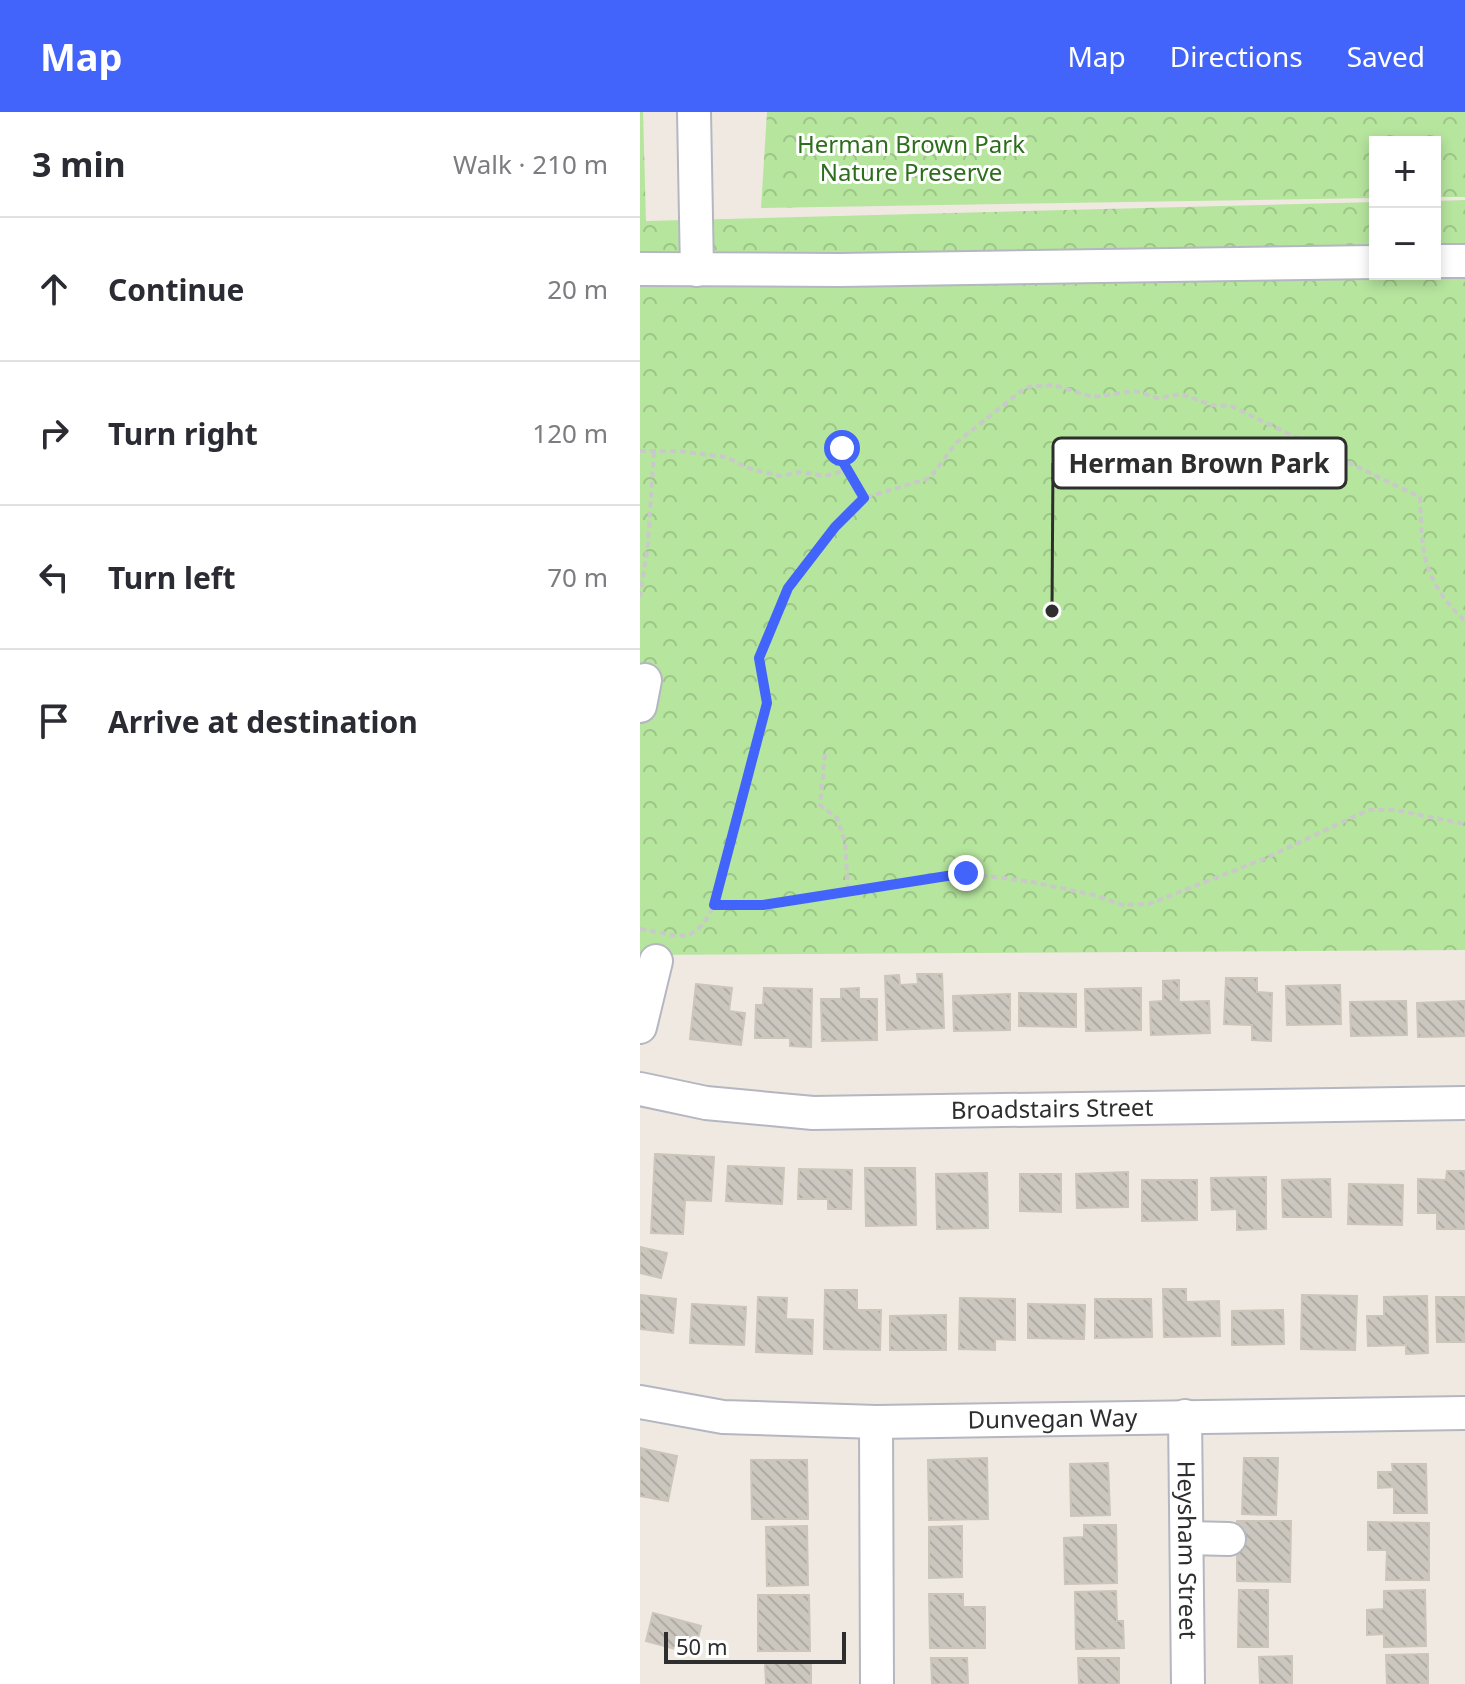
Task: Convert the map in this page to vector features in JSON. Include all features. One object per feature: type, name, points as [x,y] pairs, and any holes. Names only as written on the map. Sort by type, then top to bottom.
[{"type":"street","points":[[694,112],[697,270]]},
{"type":"street","points":[[1441,261],[1465,261]]},
{"type":"street","points":[[640,269],[840,270],[1369,262]]},
{"type":"street","points":[[640,1027],[656,961]]},
{"type":"street","name":"Broadstairs Street","points":[[640,1089],[706,1103],[813,1113],[1465,1103]]},
{"type":"street","name":"Dunvegan Way","points":[[640,1402],[723,1417],[876,1422],[1465,1413]]},
{"type":"street","name":"Heysham Street","points":[[1185,1416],[1188,1684]]},
{"type":"street","points":[[876,1422],[877,1684]]},
{"type":"street","points":[[1187,1538],[1229,1539]]},
{"type":"path","points":[[640,929],[687,936],[703,927],[714,905],[767,703],[759,658],[788,588],[835,527],[864,498],[930,478],[956,443],[1026,387],[1054,385],[1093,397],[1135,391],[1158,398],[1181,394],[1211,405],[1231,406],[1420,497],[1422,547],[1428,573],[1452,609],[1465,621]]},
{"type":"path","points":[[842,448],[843,462],[864,498]]},
{"type":"path","points":[[640,451],[678,451],[726,457],[748,468],[780,476],[801,472],[824,476],[848,470]]},
{"type":"path","points":[[640,597],[648,543],[654,451]]},
{"type":"path","points":[[825,754],[820,805],[837,818],[845,842],[848,890]]},
{"type":"path","points":[[714,905],[763,905],[966,873],[1032,882],[1094,895],[1123,905],[1149,904],[1266,858],[1368,810],[1396,810],[1465,824]]},
{"type":"green space","points":[[640,112],[643,112],[646,221],[1369,202],[1369,280],[1441,280],[1441,201],[1465,200],[1465,950],[640,955]]},
{"type":"green space","name":"Herman Brown Park Nature Preserve","points":[[767,112],[1465,112],[1465,197],[1441,197],[1441,136],[1369,136],[1369,198],[761,208]]},
{"type":"building","points":[[917,974],[942,974],[944,1028],[887,1030],[885,976],[899,975],[900,985],[918,984]]},
{"type":"building","points":[[1226,978],[1257,978],[1257,992],[1272,993],[1271,1041],[1252,1040],[1252,1025],[1224,1024]]},
{"type":"building","points":[[1179,980],[1179,1002],[1209,1001],[1210,1033],[1151,1035],[1150,1002],[1163,1001],[1163,981]]},
{"type":"building","points":[[696,984],[732,988],[729,1011],[745,1013],[741,1045],[690,1039]]},
{"type":"building","points":[[1340,985],[1341,1024],[1287,1025],[1286,986]]},
{"type":"building","points":[[764,988],[812,989],[811,1047],[790,1046],[790,1038],[755,1038],[756,1005],[763,1005]]},
{"type":"building","points":[[859,988],[859,999],[877,999],[877,1040],[822,1041],[821,999],[841,999],[841,989]]},
{"type":"building","points":[[1141,988],[1141,1030],[1086,1031],[1085,989]]},
{"type":"building","points":[[1019,993],[1076,994],[1076,1027],[1019,1026]]},
{"type":"building","points":[[1010,994],[1010,1030],[954,1031],[953,996]]},
{"type":"building","points":[[1406,1001],[1407,1035],[1351,1036],[1350,1002]]},
{"type":"building","points":[[1465,1001],[1465,1036],[1418,1037],[1417,1003]]},
{"type":"building","points":[[655,1154],[714,1157],[711,1201],[685,1200],[683,1234],[651,1233]]},
{"type":"building","points":[[728,1166],[784,1168],[782,1204],[726,1201]]},
{"type":"building","points":[[865,1168],[915,1168],[916,1225],[866,1226]]},
{"type":"building","points":[[799,1169],[852,1170],[851,1209],[828,1209],[828,1199],[798,1199]]},
{"type":"building","points":[[1447,1171],[1465,1171],[1465,1229],[1437,1229],[1437,1213],[1418,1213],[1418,1179],[1446,1180]]},
{"type":"building","points":[[1128,1172],[1128,1207],[1077,1208],[1076,1174]]},
{"type":"building","points":[[987,1173],[988,1228],[937,1229],[936,1174]]},
{"type":"building","points":[[1020,1174],[1061,1174],[1061,1212],[1020,1211]]},
{"type":"building","points":[[1266,1177],[1266,1229],[1237,1230],[1237,1209],[1212,1210],[1211,1178]]},
{"type":"building","points":[[1330,1179],[1331,1217],[1283,1217],[1282,1180]]},
{"type":"building","points":[[1142,1180],[1197,1180],[1197,1220],[1142,1221]]},
{"type":"building","points":[[1349,1184],[1403,1185],[1402,1225],[1348,1224]]},
{"type":"building","points":[[640,1247],[667,1253],[661,1278],[640,1273]]},
{"type":"building","points":[[1163,1289],[1186,1289],[1186,1302],[1219,1301],[1220,1336],[1164,1337]]},
{"type":"building","points":[[825,1290],[857,1290],[857,1310],[881,1310],[880,1350],[824,1349]]},
{"type":"building","points":[[640,1295],[676,1299],[673,1333],[640,1329]]},
{"type":"building","points":[[1302,1295],[1357,1296],[1355,1350],[1301,1349]]},
{"type":"building","points":[[1427,1296],[1428,1353],[1406,1354],[1406,1345],[1368,1346],[1367,1316],[1384,1316],[1384,1297]]},
{"type":"building","points":[[758,1297],[787,1298],[786,1319],[813,1320],[812,1354],[756,1352]]},
{"type":"building","points":[[1436,1297],[1465,1297],[1465,1342],[1437,1342]]},
{"type":"building","points":[[960,1298],[1015,1299],[1015,1340],[995,1339],[995,1350],[959,1349]]},
{"type":"building","points":[[1095,1299],[1151,1299],[1152,1337],[1095,1338]]},
{"type":"building","points":[[692,1304],[746,1307],[744,1345],[690,1343]]},
{"type":"building","points":[[1028,1304],[1085,1305],[1084,1339],[1028,1338]]},
{"type":"building","points":[[1283,1310],[1284,1344],[1232,1345],[1232,1311]]},
{"type":"building","points":[[946,1315],[946,1350],[890,1350],[890,1316]]},
{"type":"building","points":[[640,1448],[677,1456],[668,1501],[640,1496]]},
{"type":"building","points":[[987,1458],[988,1519],[929,1520],[928,1460]]},
{"type":"building","points":[[1244,1458],[1278,1458],[1276,1515],[1242,1514]]},
{"type":"building","points":[[751,1460],[807,1460],[808,1519],[752,1519]]},
{"type":"building","points":[[1108,1463],[1110,1515],[1071,1516],[1070,1464]]},
{"type":"building","points":[[1392,1464],[1426,1464],[1427,1513],[1394,1513],[1394,1487],[1378,1488],[1378,1472],[1393,1472]]},
{"type":"building","points":[[1237,1521],[1291,1521],[1290,1582],[1237,1581]]},
{"type":"building","points":[[1368,1522],[1429,1523],[1429,1580],[1386,1580],[1387,1550],[1368,1550]]},
{"type":"building","points":[[1084,1525],[1116,1525],[1117,1583],[1065,1584],[1064,1538],[1084,1537]]},
{"type":"building","points":[[807,1526],[808,1585],[767,1586],[766,1527]]},
{"type":"building","points":[[962,1526],[962,1577],[929,1578],[929,1527]]},
{"type":"building","points":[[1239,1590],[1268,1590],[1268,1647],[1238,1647]]},
{"type":"building","points":[[1425,1590],[1426,1646],[1384,1647],[1384,1634],[1367,1635],[1367,1610],[1384,1609],[1384,1591]]},
{"type":"building","points":[[1116,1591],[1117,1621],[1123,1621],[1124,1648],[1076,1649],[1075,1592]]},
{"type":"building","points":[[929,1594],[963,1594],[963,1607],[985,1607],[985,1648],[930,1648]]},
{"type":"building","points":[[758,1595],[809,1595],[810,1651],[758,1651]]},
{"type":"building","points":[[653,1613],[701,1626],[694,1654],[646,1641]]},
{"type":"building","points":[[1428,1654],[1428,1684],[1387,1684],[1386,1655]]},
{"type":"building","points":[[1292,1656],[1292,1684],[1260,1684],[1259,1657]]},
{"type":"building","points":[[931,1658],[967,1658],[968,1684],[932,1684]]},
{"type":"building","points":[[1078,1658],[1119,1658],[1119,1684],[1079,1684]]},
{"type":"building","points":[[811,1662],[811,1684],[766,1684],[765,1663]]},
{"type":"place","name":"Herman Brown Park","points":[[1052,611]]},
{"type":"route","points":[[842,448],[843,462],[864,498],[835,527],[788,588],[759,658],[767,703],[714,905],[763,905],[966,873]]}]
